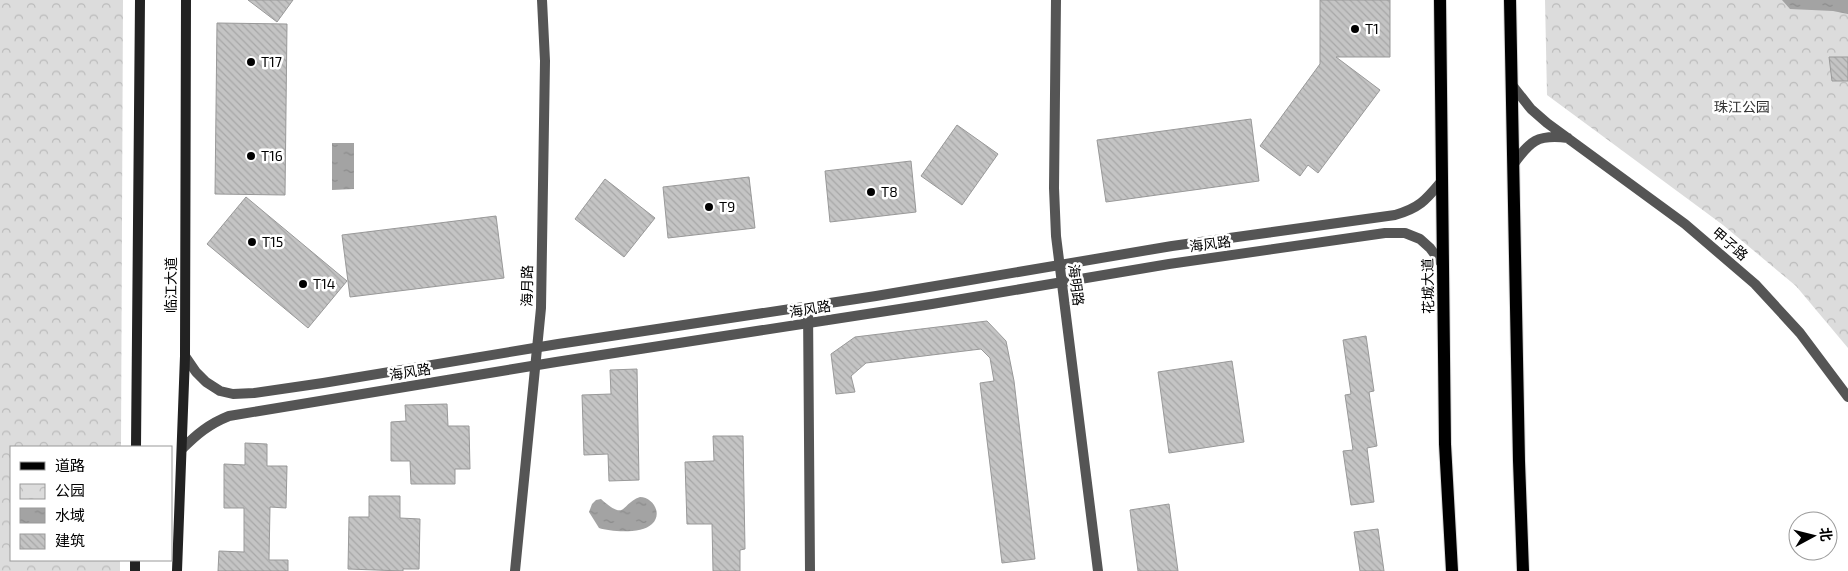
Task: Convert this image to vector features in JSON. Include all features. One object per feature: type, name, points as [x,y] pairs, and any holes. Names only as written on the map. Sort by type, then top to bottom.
[{"type":"main road","points":[[136,446],[140,0]]},
{"type":"main road","name":"临江大道","points":[[178,571],[185,356],[186,0]]},
{"type":"main road","name":"花城大道","points":[[1440,0],[1445,444],[1452,571]]},
{"type":"main road","points":[[1510,0],[1519,469],[1523,571]]},
{"type":"street","name":"海月路","points":[[514,571],[541,308],[544,61],[542,0]]},
{"type":"street","name":"海明路","points":[[1056,0],[1054,188],[1059,266],[1098,571]]},
{"type":"street","name":"甲子路","points":[[1512,85],[1531,109],[1685,224],[1755,284],[1800,333],[1848,396]]},
{"type":"street","points":[[1513,165],[1524,150],[1540,138],[1548,136],[1568,138]]},
{"type":"street","name":"海风路","points":[[185,356],[196,372],[206,382],[220,391],[233,394],[254,393],[538,347],[808,307],[1189,244],[1394,215],[1408,211],[1425,201],[1441,182]]},
{"type":"street","name":"海风路","points":[[182,449],[199,432],[213,422],[229,416],[536,365],[932,304],[1169,264],[1388,233],[1405,233],[1420,239],[1430,248],[1442,264]]},
{"type":"street","points":[[808,307],[810,571]]},
{"type":"green space","points":[[0,0],[123,0],[121,446],[10,446],[10,561],[120,561],[120,571],[0,571]]},
{"type":"green space","name":"珠江公园","points":[[1545,0],[1848,0],[1848,348],[1796,286],[1723,225],[1547,95]]},
{"type":"water","points":[[1782,0],[1848,0],[1848,14],[1833,11],[1790,9]]},
{"type":"water","points":[[332,143],[354,143],[354,189],[332,190]]},
{"type":"water","points":[[640,497],[652,503],[657,516],[652,524],[641,529],[618,531],[599,528],[589,512],[596,500],[601,499],[609,506],[619,510]]},
{"type":"building","points":[[248,0],[293,0],[277,22]]},
{"type":"building","points":[[1320,0],[1390,0],[1390,57],[1336,57],[1380,90],[1318,173],[1308,165],[1300,176],[1260,146],[1320,64]]},
{"type":"building","points":[[217,23],[287,24],[285,195],[215,194]]},
{"type":"building","points":[[1829,57],[1848,57],[1848,81],[1832,81]]},
{"type":"building","points":[[1251,119],[1259,181],[1106,202],[1097,140]]},
{"type":"building","points":[[957,125],[998,154],[962,205],[921,176]]},
{"type":"building","name":"T8","points":[[911,161],[916,212],[830,222],[825,171]]},
{"type":"building","name":"T9","points":[[749,177],[755,228],[668,238],[663,187]]},
{"type":"building","points":[[605,179],[655,218],[624,257],[575,219]]},
{"type":"building","points":[[246,197],[347,281],[308,328],[207,244]]},
{"type":"building","points":[[496,216],[504,278],[350,297],[342,235]]},
{"type":"building","points":[[987,321],[1006,341],[1014,381],[1035,559],[1002,563],[980,383],[994,381],[990,358],[981,349],[866,363],[851,376],[855,392],[836,394],[831,354],[855,337]]},
{"type":"building","points":[[1366,336],[1374,391],[1369,392],[1377,446],[1367,448],[1374,502],[1351,505],[1343,451],[1353,450],[1345,395],[1351,394],[1343,340]]},
{"type":"building","points":[[1232,361],[1244,442],[1169,453],[1158,372]]},
{"type":"building","points":[[637,369],[639,480],[609,481],[608,454],[584,455],[582,395],[611,394],[610,370]]},
{"type":"building","points":[[447,404],[448,426],[469,426],[470,469],[455,469],[455,484],[411,484],[410,461],[391,461],[391,422],[406,421],[405,405]]},
{"type":"building","points":[[713,436],[743,436],[745,549],[740,550],[740,571],[713,571],[712,524],[687,524],[685,462],[714,461]]},
{"type":"building","points":[[245,443],[267,444],[267,466],[287,466],[286,508],[270,507],[269,560],[288,560],[288,571],[218,571],[219,551],[244,552],[244,508],[224,508],[224,464],[245,465]]},
{"type":"building","points":[[369,496],[400,496],[400,518],[420,519],[419,569],[403,569],[403,571],[348,569],[349,517],[369,517]]},
{"type":"building","points":[[1169,504],[1178,571],[1138,571],[1130,510]]},
{"type":"building","points":[[1378,529],[1384,571],[1360,571],[1354,532]]},
{"type":"place","name":"T1","points":[[1355,29]]},
{"type":"place","name":"T17","points":[[251,62]]},
{"type":"place","name":"T16","points":[[251,156]]},
{"type":"place","name":"T8","points":[[871,192]]},
{"type":"place","name":"T9","points":[[709,207]]},
{"type":"place","name":"T15","points":[[252,242]]},
{"type":"place","name":"T14","points":[[303,284]]}]
